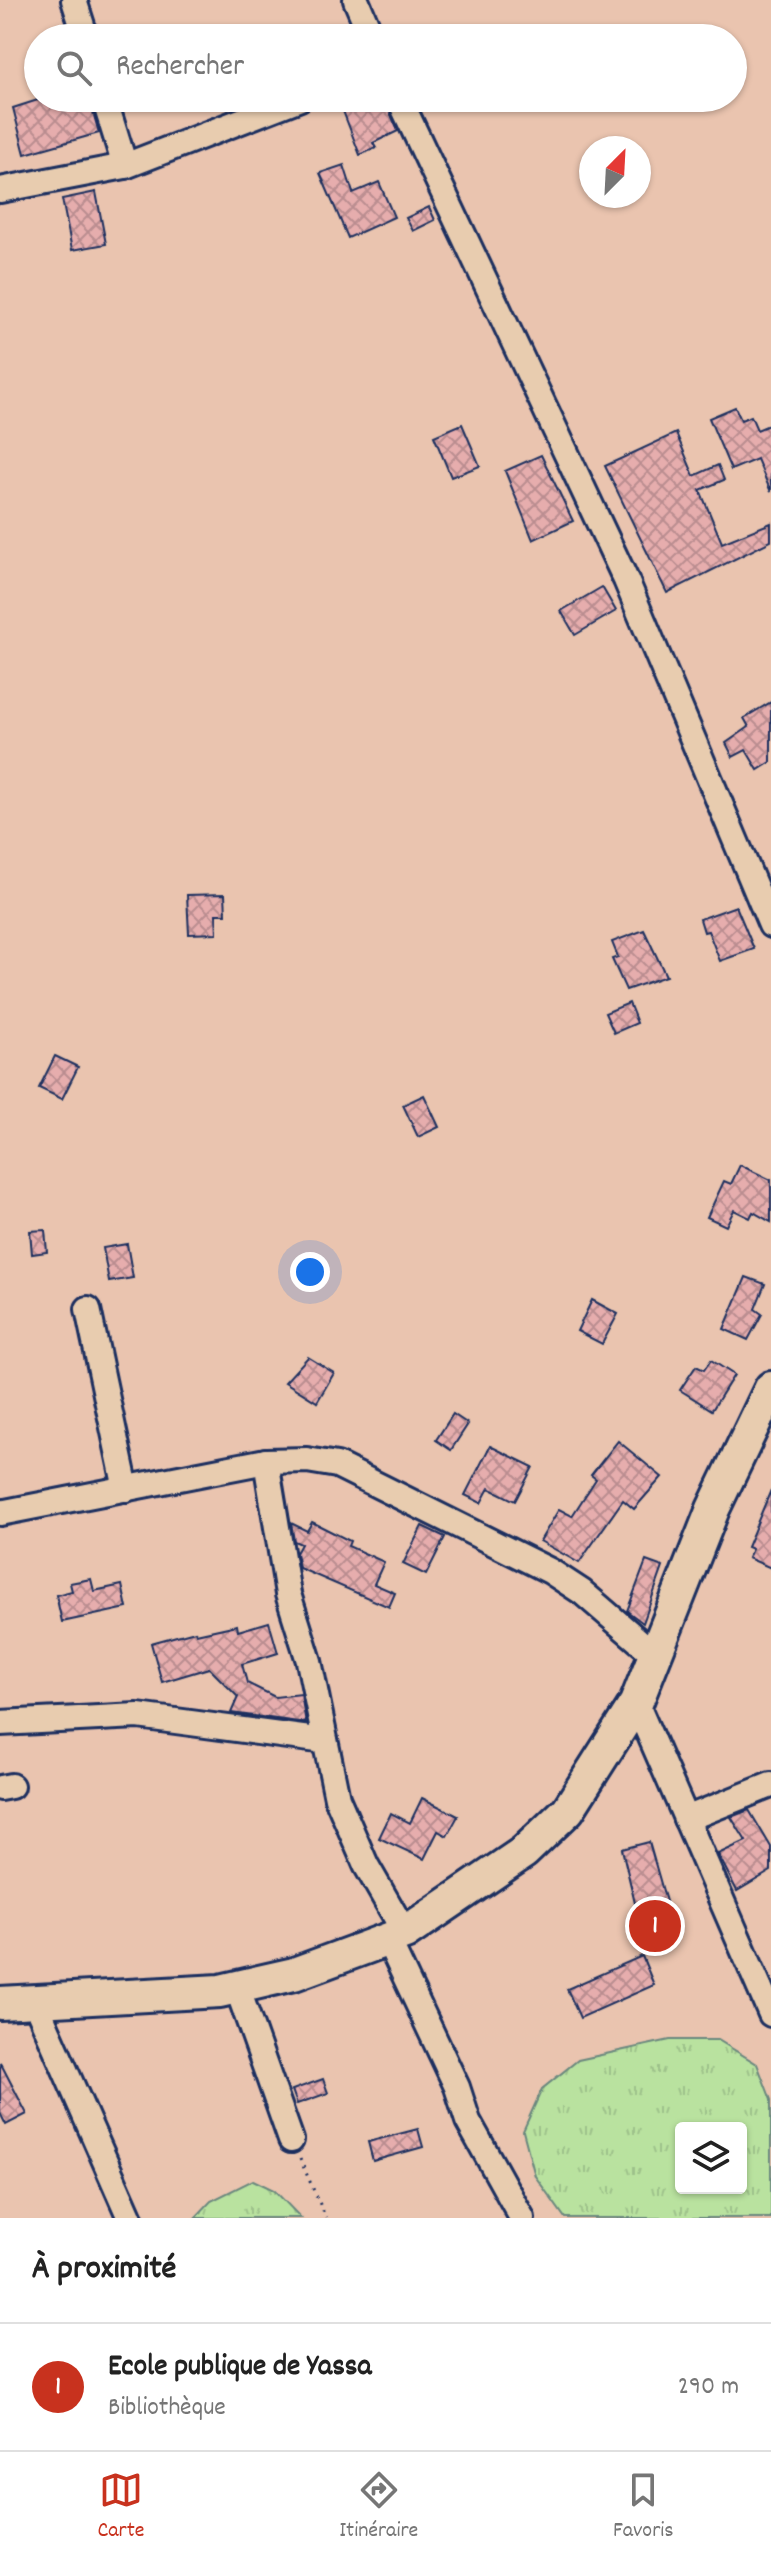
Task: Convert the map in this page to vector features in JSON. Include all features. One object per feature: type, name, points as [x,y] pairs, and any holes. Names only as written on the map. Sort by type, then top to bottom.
[{"type":"main road","points":[[0,2003],[237,1987],[294,1974],[397,1937],[524,1852],[568,1810],[636,1703],[713,1509],[771,1388]]},
{"type":"street","points":[[74,0],[82,24]]},
{"type":"street","points":[[356,0],[366,24]]},
{"type":"street","points":[[108,112],[125,166]]},
{"type":"street","points":[[0,190],[125,166],[264,112]]},
{"type":"street","points":[[406,112],[626,580],[771,925]]},
{"type":"street","points":[[88,1309],[126,1489]]},
{"type":"street","points":[[0,1513],[266,1461],[307,1460],[337,1465],[444,1515],[566,1581],[655,1655]]},
{"type":"street","points":[[266,1461],[288,1594],[309,1661],[347,1826],[397,1937],[468,2121],[514,2216]]},
{"type":"street","points":[[636,1703],[686,1819],[761,1963],[771,2014]]},
{"type":"street","points":[[0,1723],[138,1716],[325,1741]]},
{"type":"street","points":[[686,1819],[771,1785]]},
{"type":"street","points":[[237,1987],[291,2140]]},
{"type":"street","points":[[34,1999],[130,2218]]},
{"type":"path","points":[[291,2140],[326,2218]]},
{"type":"green space","points":[[670,2040],[718,2040],[757,2064],[771,2100],[771,2218],[565,2218],[535,2176],[523,2131],[542,2089],[578,2060]]},
{"type":"green space","points":[[253,2180],[274,2190],[301,2218],[195,2218],[211,2201]]},
{"type":"building","points":[[24,104],[24,112],[93,112],[99,133],[25,154],[13,108]]},
{"type":"building","points":[[343,112],[390,112],[398,131],[373,143],[376,148],[360,155]]},
{"type":"building","points":[[344,165],[353,193],[379,182],[394,217],[348,238],[320,173]]},
{"type":"building","points":[[96,192],[106,244],[72,250],[62,199]]},
{"type":"building","points":[[429,207],[435,220],[413,231],[406,218]]},
{"type":"building","points":[[735,407],[741,420],[751,416],[757,430],[771,424],[771,492],[757,459],[731,470],[709,418]]},
{"type":"building","points":[[462,424],[480,466],[451,477],[434,436]]},
{"type":"building","points":[[676,433],[694,476],[718,465],[724,480],[700,490],[722,543],[771,523],[771,541],[667,593],[605,466]]},
{"type":"building","points":[[541,455],[573,521],[533,540],[505,471]]},
{"type":"building","points":[[602,587],[616,611],[575,635],[561,611]]},
{"type":"building","points":[[771,702],[771,762],[758,770],[746,750],[733,757],[726,743],[749,727],[744,718]]},
{"type":"building","points":[[225,894],[226,914],[216,914],[217,933],[189,934],[187,895]]},
{"type":"building","points":[[736,906],[754,949],[720,961],[700,919]]},
{"type":"building","points":[[644,930],[666,976],[626,990],[612,959],[618,957],[612,942]]},
{"type":"building","points":[[629,1003],[637,1023],[614,1033],[605,1013]]},
{"type":"building","points":[[55,1056],[78,1067],[62,1099],[39,1088]]},
{"type":"building","points":[[424,1095],[439,1127],[418,1137],[403,1105]]},
{"type":"building","points":[[740,1165],[771,1180],[771,1222],[753,1212],[750,1218],[734,1210],[726,1226],[707,1217],[724,1181],[731,1184]]},
{"type":"building","points":[[45,1230],[47,1252],[32,1254],[30,1231]]},
{"type":"building","points":[[127,1244],[133,1278],[109,1282],[103,1248]]},
{"type":"building","points":[[746,1277],[765,1284],[755,1309],[762,1314],[748,1340],[724,1329]]},
{"type":"building","points":[[592,1300],[618,1314],[602,1344],[577,1331]]},
{"type":"building","points":[[308,1357],[334,1373],[317,1402],[285,1382]]},
{"type":"building","points":[[711,1360],[734,1375],[712,1410],[680,1390],[696,1366],[704,1370]]},
{"type":"building","points":[[453,1414],[468,1424],[451,1450],[436,1440]]},
{"type":"building","points":[[618,1441],[662,1477],[634,1509],[623,1500],[579,1563],[540,1541],[559,1509],[572,1516],[596,1479],[591,1475]]},
{"type":"building","points":[[490,1446],[533,1467],[515,1501],[489,1488],[481,1503],[465,1495]]},
{"type":"building","points":[[771,1490],[771,1568],[748,1558],[752,1549],[747,1547]]},
{"type":"building","points":[[312,1522],[350,1541],[348,1546],[384,1562],[374,1584],[395,1593],[389,1607],[299,1568],[296,1553],[301,1544],[294,1541],[291,1523],[307,1531]]},
{"type":"building","points":[[422,1526],[445,1537],[426,1575],[403,1564]]},
{"type":"building","points":[[646,1561],[663,1567],[643,1623],[627,1611]]},
{"type":"building","points":[[91,1579],[94,1591],[122,1585],[127,1608],[62,1622],[56,1595],[72,1591],[70,1583]]},
{"type":"building","points":[[269,1622],[278,1653],[242,1664],[247,1683],[275,1697],[301,1694],[306,1723],[231,1713],[238,1697],[209,1668],[162,1682],[151,1643],[195,1631],[196,1634],[237,1625],[238,1631]]},
{"type":"building","points":[[422,1798],[458,1816],[447,1836],[438,1831],[424,1859],[379,1838],[391,1813],[410,1823]]},
{"type":"building","points":[[749,1810],[771,1847],[771,1871],[737,1891],[718,1854],[746,1841],[731,1817]]},
{"type":"building","points":[[649,1842],[669,1912],[639,1920],[622,1849]]},
{"type":"building","points":[[642,1956],[654,1985],[580,2018],[567,1989]]},
{"type":"building","points":[[0,2062],[27,2114],[6,2125],[0,2113]]},
{"type":"building","points":[[323,2079],[328,2093],[297,2104],[292,2090]]},
{"type":"building","points":[[418,2129],[423,2147],[373,2161],[368,2142]]},
{"type":"place","name":"Ecole publique de Yassa","points":[[655,1926]]}]
